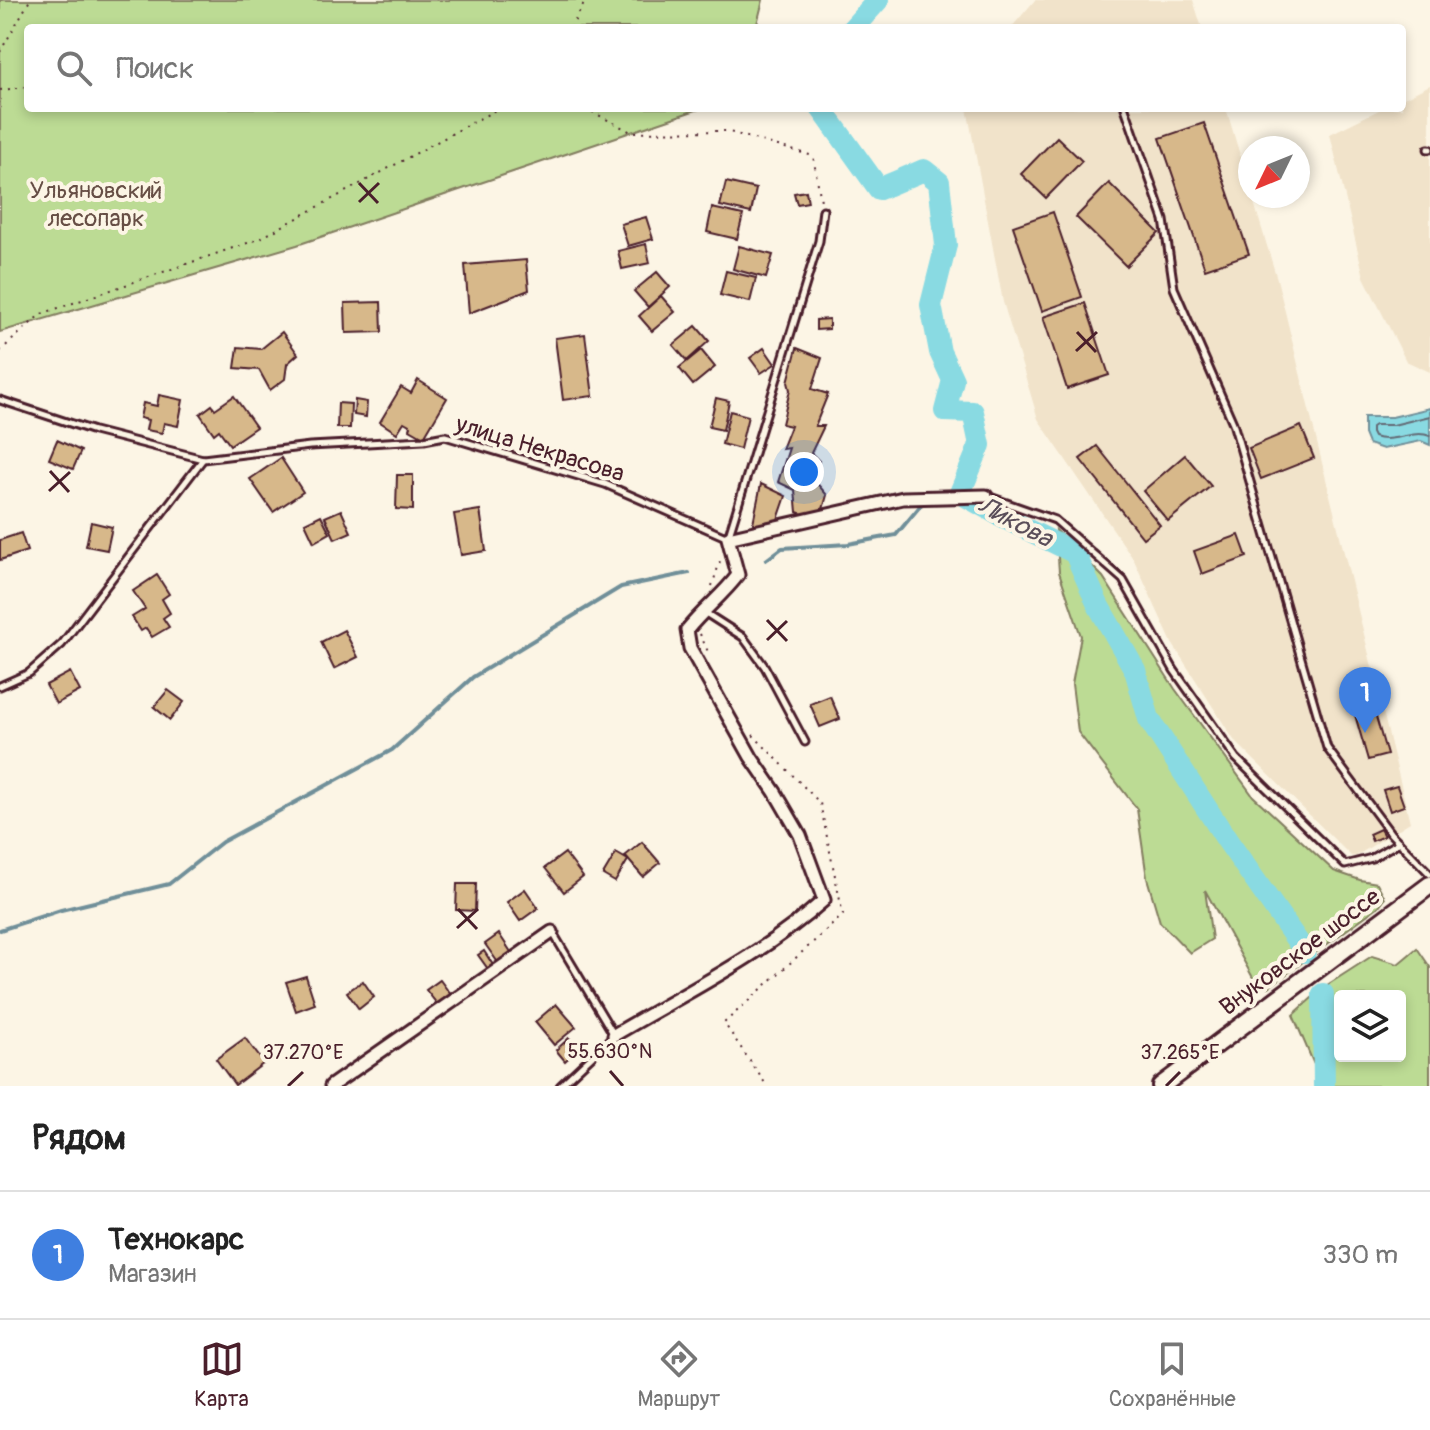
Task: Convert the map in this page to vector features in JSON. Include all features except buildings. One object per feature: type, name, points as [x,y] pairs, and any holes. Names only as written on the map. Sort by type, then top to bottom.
[{"type":"main road","name":"Внуковское шоссе","points":[[1161,1086],[1430,885]]},
{"type":"street","points":[[614,1035],[798,923],[824,900],[800,835],[751,757],[690,648],[687,630],[738,575],[728,538],[903,498],[986,496]]},
{"type":"street","points":[[331,1086],[552,932]]},
{"type":"lane","points":[[1126,112],[1164,220],[1174,288],[1233,423],[1327,748],[1367,803],[1430,874]]},
{"type":"lane","points":[[728,538],[819,241],[823,210]]},
{"type":"lane","name":"улица Некрасова","points":[[0,400],[94,431],[203,459],[310,446],[424,440],[445,436],[605,484],[728,538]]},
{"type":"lane","points":[[0,686],[29,673],[62,644],[203,459]]},
{"type":"lane","points":[[986,496],[1055,520],[1123,580],[1174,670],[1236,758],[1345,865],[1372,858],[1399,842]]},
{"type":"lane","points":[[703,612],[743,637],[765,667],[805,742]]},
{"type":"lane","points":[[552,932],[614,1035],[560,1086]]},
{"type":"path","points":[[0,52],[30,0]]},
{"type":"path","points":[[573,24],[586,0]]},
{"type":"path","points":[[0,90],[24,87]]},
{"type":"path","points":[[0,351],[41,314],[259,239],[492,112]]},
{"type":"path","points":[[593,112],[631,132],[726,131],[813,156],[823,210]]},
{"type":"path","points":[[710,657],[698,628],[728,538]]},
{"type":"path","points":[[755,736],[820,803],[843,915],[724,1023],[767,1086]]},
{"type":"shaded area","points":[[1035,0],[1193,0],[1201,24],[1014,24]]},
{"type":"shaded area","points":[[1430,85],[1430,372],[1406,361],[1364,277],[1330,134],[1375,112],[1406,112],[1406,97]]},
{"type":"shaded area","points":[[968,112],[1227,112],[1238,148],[1238,208],[1256,208],[1277,279],[1410,822],[1356,856],[1351,856],[1234,740],[1172,643],[1134,560],[1038,419],[1003,302]]},
{"type":"green space","name":"Ульяновский лесопарк","points":[[0,0],[763,0],[757,24],[24,24],[24,112],[690,112],[297,245],[0,332]]},
{"type":"green space","points":[[1056,530],[1103,577],[1175,689],[1253,796],[1334,871],[1377,883],[1385,898],[1379,906],[1269,987],[1258,987],[1205,890],[1212,939],[1190,953],[1160,922],[1147,878],[1137,809],[1078,732],[1072,684],[1081,636],[1059,572]]},
{"type":"green space","points":[[1417,948],[1430,967],[1430,1086],[1323,1086],[1293,1015],[1324,987],[1372,956],[1398,964]]},
{"type":"water","points":[[1430,408],[1430,445],[1421,441],[1383,449],[1368,444],[1364,434],[1364,417],[1392,417]]},
{"type":"waterway","name":"Ликова","points":[[857,24],[878,0]]},
{"type":"waterway","name":"Ликова","points":[[824,112],[879,189],[924,170],[939,182],[946,245],[931,305],[940,352],[953,380],[945,411],[973,412],[980,445],[960,493],[1075,553],[1098,605],[1135,670],[1149,719],[1227,840],[1305,952]]},
{"type":"waterway","points":[[766,560],[782,548],[848,544],[896,535],[926,499]]},
{"type":"waterway","points":[[0,930],[61,910],[169,884],[222,842],[392,750],[473,677],[621,587],[689,573]]},
{"type":"waterway","name":"Ликова","points":[[1323,994],[1324,1086]]},
{"type":"place","name":"Технокарс","points":[[1365,733]]}]
